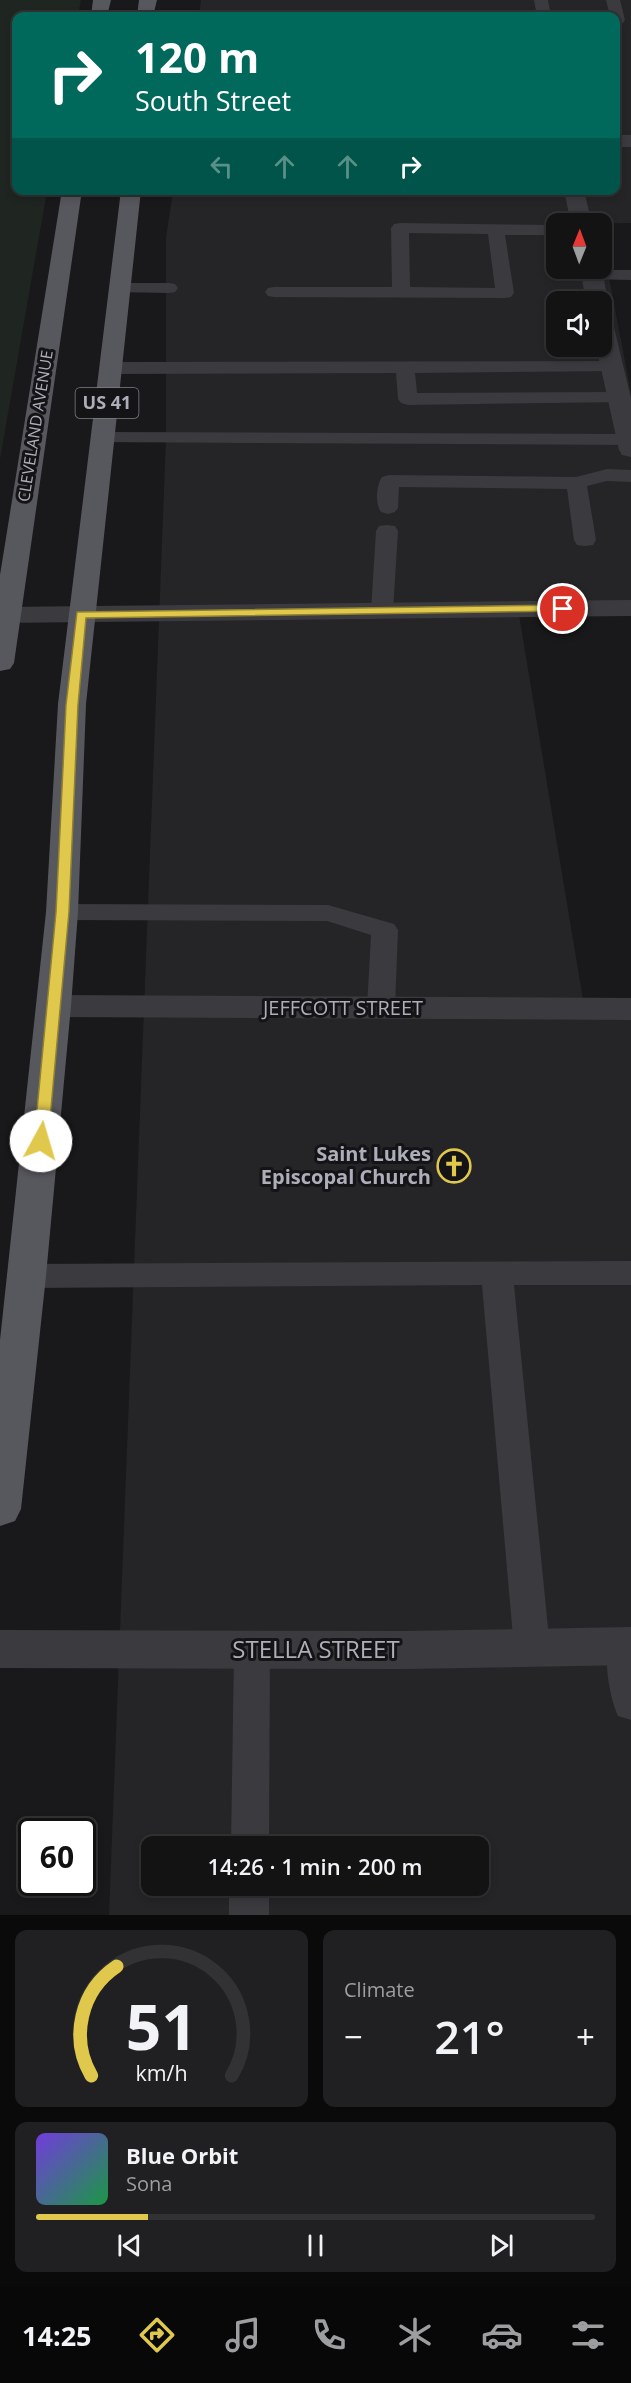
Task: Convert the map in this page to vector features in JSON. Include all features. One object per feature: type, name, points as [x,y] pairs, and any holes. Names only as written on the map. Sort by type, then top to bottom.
[{"type":"main road","name":"CLEVELAND AVENUE","points":[[0,663],[3,615],[71,195]]},
{"type":"main road","name":"US 41","points":[[0,1509],[27,1276],[54,1006],[62,912],[72,705],[81,614],[112,368],[130,195]]},
{"type":"street","points":[[575,195],[579,213]]},
{"type":"street","points":[[608,357],[630,445]]},
{"type":"street","points":[[3,615],[631,608]]},
{"type":"street","name":"JEFFCOTT STREET","points":[[54,1006],[631,1009]]},
{"type":"street","name":"STELLA STREET","points":[[0,1649],[252,1650],[628,1646]]},
{"type":"lane","points":[[401,292],[400,228],[546,230]]},
{"type":"lane","points":[[274,292],[505,293],[496,229]]},
{"type":"lane","points":[[612,274],[631,275]]},
{"type":"lane","points":[[121,288],[169,288]]},
{"type":"lane","points":[[112,368],[610,367]]},
{"type":"lane","points":[[405,368],[408,399],[618,398]]},
{"type":"lane","points":[[102,438],[630,445]]},
{"type":"lane","points":[[388,508],[389,481],[576,483],[607,475],[631,476]]},
{"type":"lane","points":[[576,483],[585,540]]},
{"type":"lane","points":[[382,611],[387,534]]},
{"type":"lane","points":[[62,912],[328,913],[385,930],[381,1007]]},
{"type":"lane","points":[[27,1276],[631,1273]]},
{"type":"lane","points":[[497,1274],[532,1648]]},
{"type":"lane","points":[[628,1646],[631,1704]]},
{"type":"lane","points":[[250,1836],[252,1650]]},
{"type":"lane","points":[[249,1896],[249,1915]]},
{"type":"shaded area","points":[[0,0],[81,0],[79,12],[12,12],[12,195],[46,195],[0,459]]},
{"type":"shaded area","points":[[201,0],[631,0],[631,223],[612,223],[612,213],[546,213],[546,279],[609,279],[612,291],[546,291],[546,357],[612,357],[612,293],[631,393],[631,615],[519,615],[586,1018],[631,1019],[631,1915],[109,1915],[166,439],[166,238],[172,195],[620,195],[620,12],[200,12]]},
{"type":"place","name":"Saint Lukes Episcopal Church","points":[[454,1166]]},
{"type":"route","points":[[41,1141],[62,912],[72,705],[81,614],[563,609]]}]
